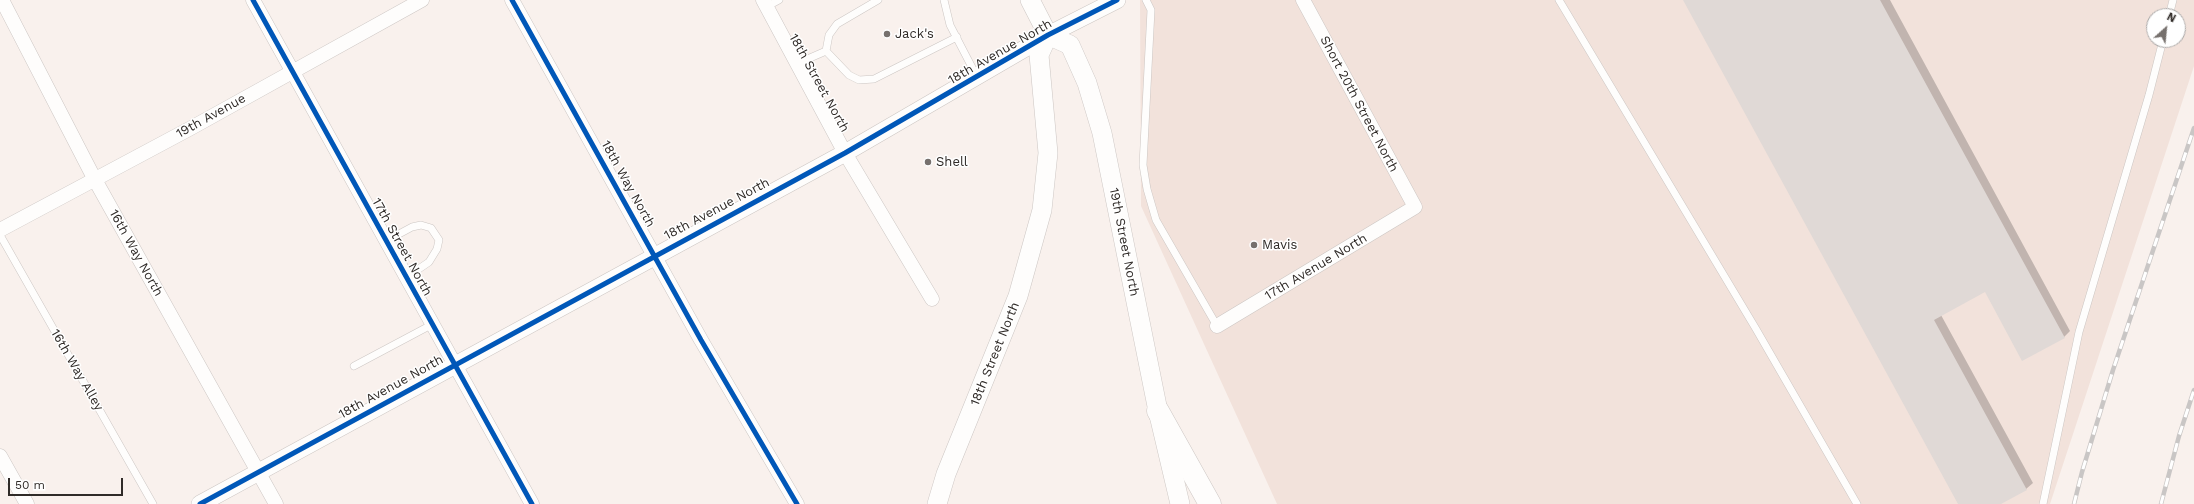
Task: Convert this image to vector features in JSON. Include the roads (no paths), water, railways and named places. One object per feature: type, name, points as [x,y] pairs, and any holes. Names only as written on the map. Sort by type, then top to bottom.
[{"type":"highway","points":[[1158,411],[1210,504]]},
{"type":"main road","points":[[1030,0],[1048,35]]},
{"type":"main road","name":"19th Street North","points":[[1048,35],[1070,45],[1087,83],[1102,133],[1158,411],[1180,504]]},
{"type":"main road","name":"18th Street North","points":[[937,504],[946,474],[1018,296],[1042,210],[1048,153],[1039,56],[1048,35]]},
{"type":"street","name":"16th Way North","points":[[2,0],[94,178],[276,504]]},
{"type":"street","name":"17th Street North","points":[[253,0],[532,504]]},
{"type":"street","name":"19th Avenue","points":[[0,230],[94,178],[192,128],[292,70],[422,0]]},
{"type":"street","name":"18th Way North","points":[[512,0],[701,340],[797,504]]},
{"type":"street","name":"18th Avenue North","points":[[200,504],[655,255],[845,153],[1048,35],[1117,0]]},
{"type":"street","name":"Short 20th Street North","points":[[1303,0],[1415,207]]},
{"type":"street","name":"18th Street North","points":[[764,4],[845,153],[932,299]]},
{"type":"street","name":"17th Avenue North","points":[[1217,326],[1415,207]]},
{"type":"street","points":[[0,456],[27,504]]},
{"type":"lane","points":[[764,4],[780,0]]},
{"type":"lane","points":[[826,51],[829,35],[837,24],[878,0]]},
{"type":"lane","points":[[944,0],[950,25],[977,77]]},
{"type":"lane","points":[[1146,0],[1150,10],[1142,165],[1147,189],[1156,220],[1217,326]]},
{"type":"lane","points":[[1559,0],[1756,329],[1857,504]]},
{"type":"lane","points":[[826,51],[848,75],[859,80],[874,79],[957,37]]},
{"type":"lane","points":[[2043,504],[2079,332],[2149,95],[2161,48]]},
{"type":"lane","points":[[796,64],[826,51]]},
{"type":"lane","points":[[386,241],[412,227],[421,225],[431,228],[439,240],[437,249],[429,262],[407,277]]},
{"type":"lane","name":"16th Way Alley","points":[[0,235],[153,504]]},
{"type":"lane","points":[[354,366],[433,324]]},
{"type":"railway","points":[[2074,504],[2082,472],[2113,370],[2194,128]]},
{"type":"railway","points":[[2161,504],[2179,436],[2194,390]]},
{"type":"place","name":"Jack's","points":[[887,34]]},
{"type":"place","name":"Shell","points":[[928,162]]},
{"type":"place","name":"Mavis","points":[[1254,245]]}]
